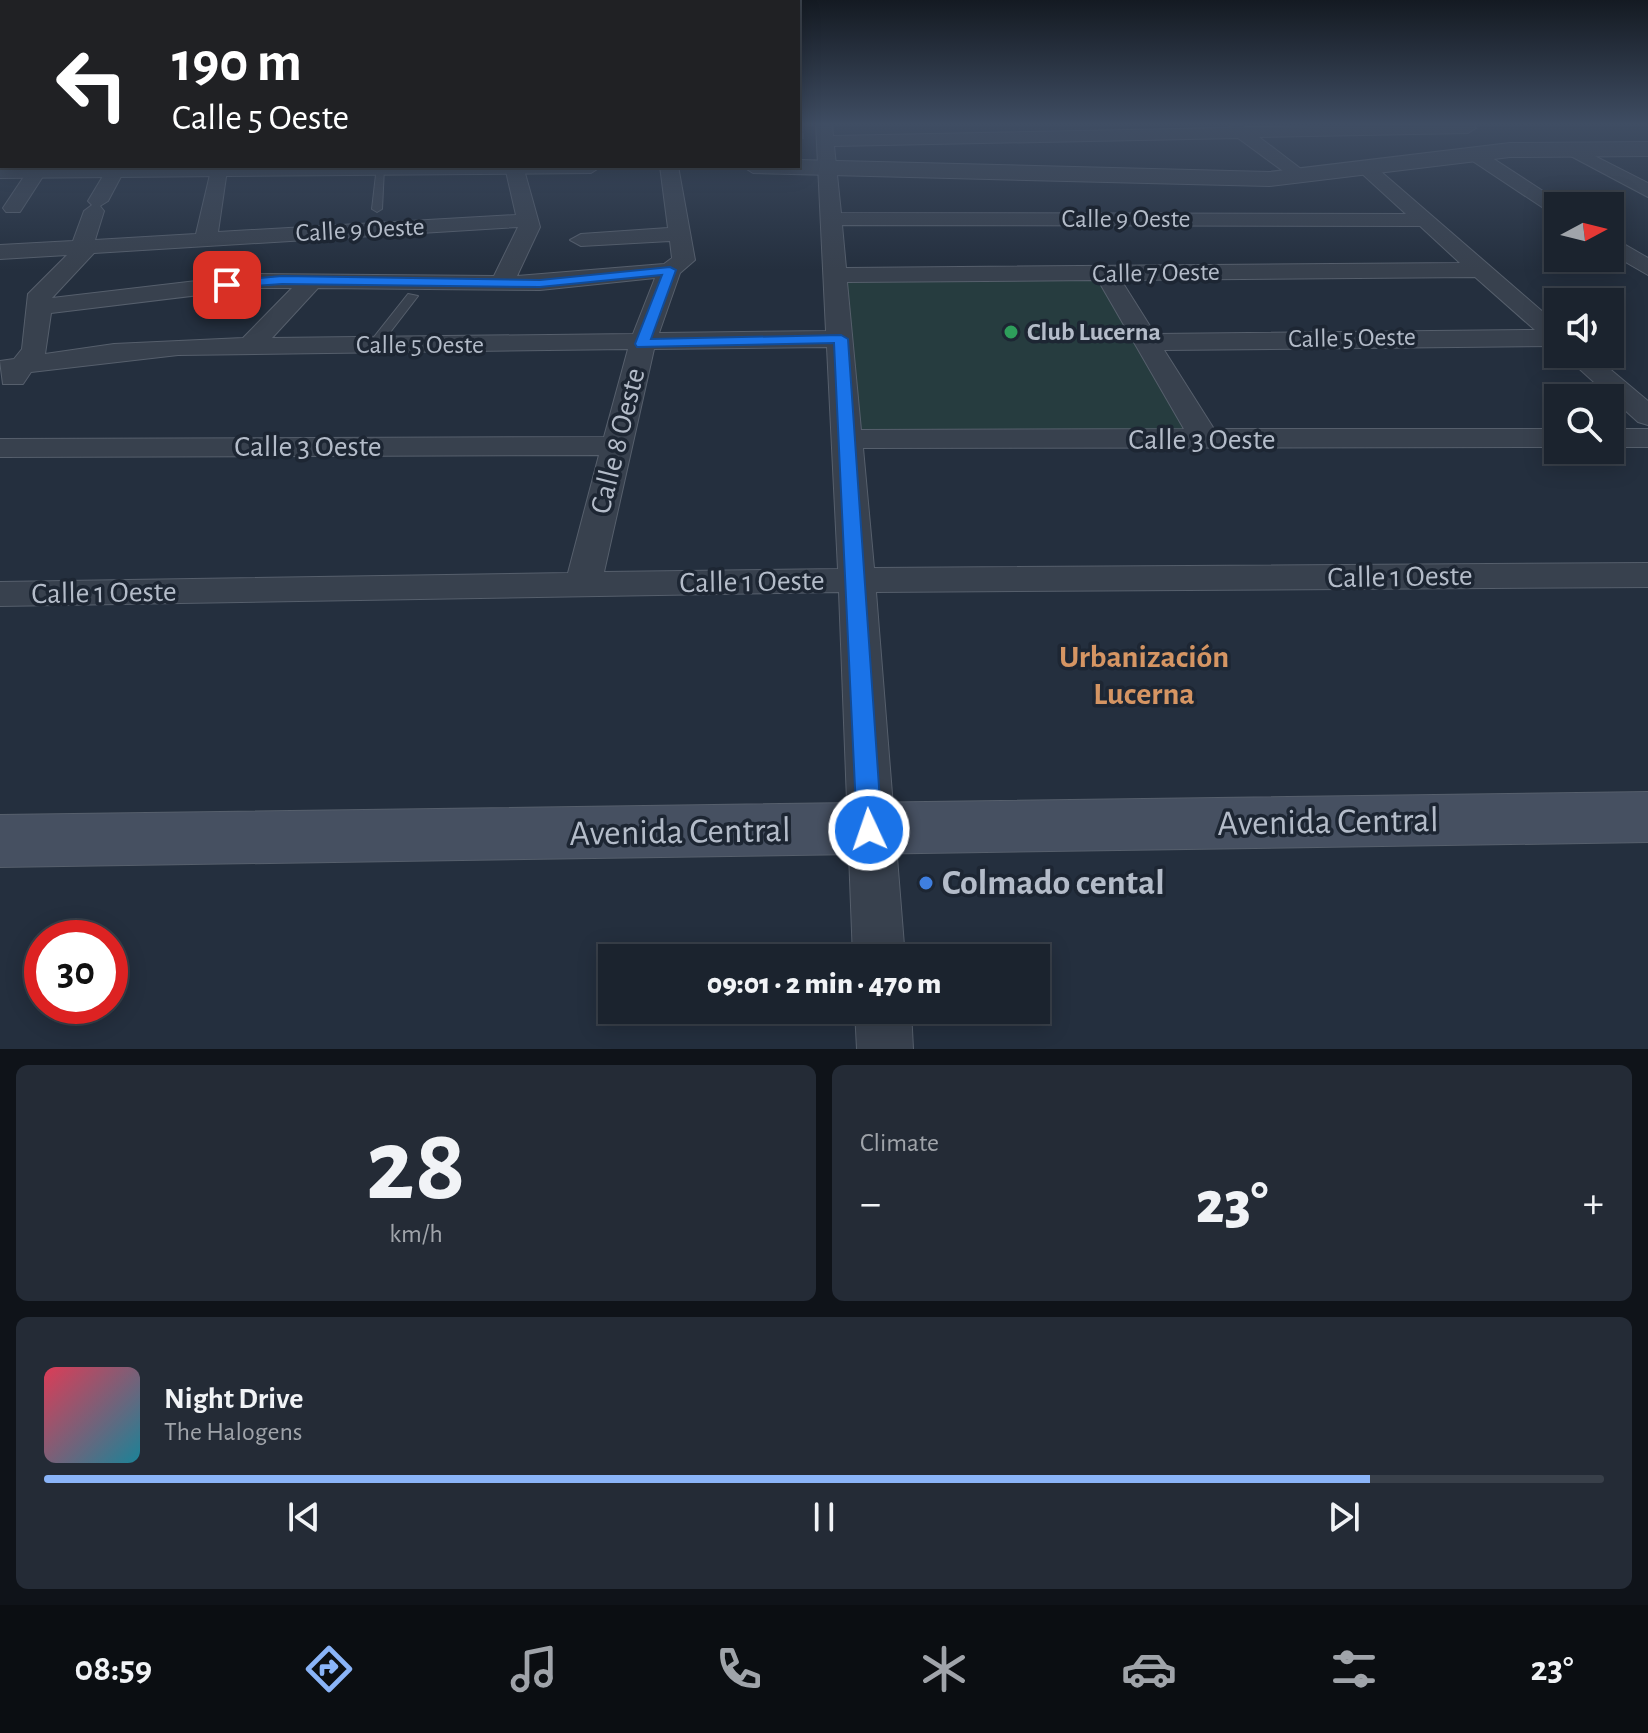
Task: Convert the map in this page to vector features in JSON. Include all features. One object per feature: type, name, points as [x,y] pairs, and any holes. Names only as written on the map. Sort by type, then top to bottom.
[{"type":"main road","name":"Avenida Central","points":[[0,841],[1648,817]]},
{"type":"street","points":[[13,208],[37,172]]},
{"type":"street","points":[[0,388],[12,367],[35,350],[40,294],[85,246],[96,206],[114,172]]},
{"type":"street","points":[[206,239],[218,172]]},
{"type":"street","points":[[502,284],[529,227],[515,172]]},
{"type":"street","name":"Calle 8 Oeste","points":[[583,586],[642,344],[670,270],[684,260],[670,172]]},
{"type":"street","points":[[828,172],[857,580],[878,944]]},
{"type":"street","points":[[1180,172],[1269,179],[1328,172]]},
{"type":"street","points":[[1293,172],[1298,176]]},
{"type":"street","points":[[1370,172],[1544,326]]},
{"type":"street","points":[[1501,172],[1544,200]]},
{"type":"street","points":[[1613,172],[1648,191]]},
{"type":"street","name":"Calle 9 Oeste","points":[[831,219],[1421,220]]},
{"type":"street","name":"Calle 9 Oeste","points":[[0,252],[529,220]]},
{"type":"street","points":[[581,240],[679,234]]},
{"type":"street","points":[[1624,252],[1648,268]]},
{"type":"street","points":[[37,307],[257,281],[502,284],[670,270]]},
{"type":"street","name":"Calle 7 Oeste","points":[[834,275],[1479,270]]},
{"type":"street","points":[[1106,274],[1205,440]]},
{"type":"street","points":[[251,345],[312,281]]},
{"type":"street","name":"Calle 5 Oeste","points":[[1146,342],[1544,338]]},
{"type":"street","name":"Calle 5 Oeste","points":[[12,367],[146,349],[251,345],[642,344],[841,339]]},
{"type":"street","points":[[1592,368],[1648,416]]},
{"type":"street","name":"Calle 3 Oeste","points":[[847,439],[1544,438]]},
{"type":"street","points":[[1624,438],[1648,438]]},
{"type":"street","name":"Calle 3 Oeste","points":[[0,448],[616,446]]},
{"type":"street","name":"Calle 1 Oeste","points":[[0,594],[857,580],[1648,575]]},
{"type":"street","points":[[884,1024],[885,1049]]},
{"type":"lane","points":[[377,209],[380,172]]},
{"type":"lane","points":[[374,345],[412,296]]},
{"type":"green space","points":[[1101,278],[1191,433],[856,436],[842,279]]},
{"type":"place","name":"Club Lucerna","points":[[1011,332]]},
{"type":"place","name":"Colmado cental","points":[[926,883]]},
{"type":"district","name":"Urbanización Lucerna","points":[[1144,676]]},
{"type":"route","points":[[227,285],[282,280],[540,283],[670,270],[642,344],[841,339],[869,830]]}]
